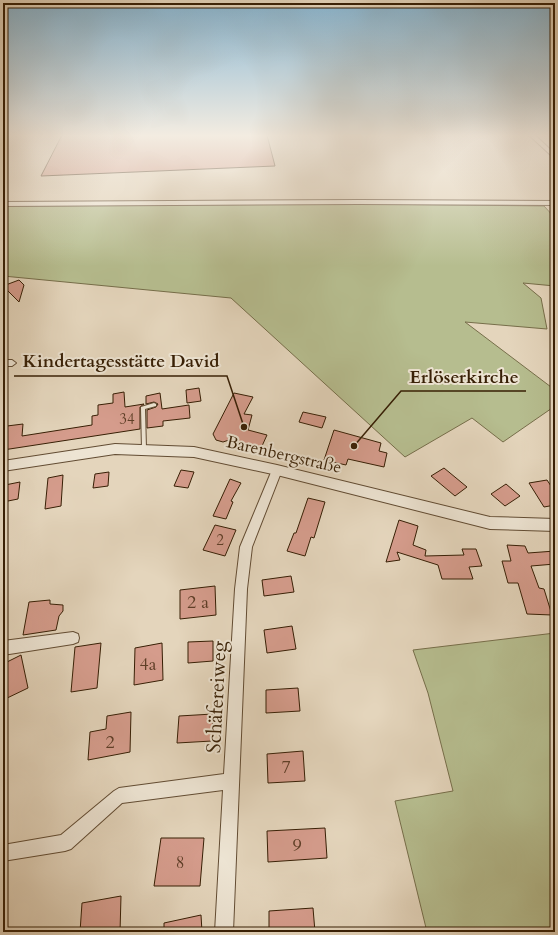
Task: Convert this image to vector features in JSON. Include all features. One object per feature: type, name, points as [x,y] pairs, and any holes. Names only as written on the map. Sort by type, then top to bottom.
[{"type":"street","points":[[3,204],[359,202],[555,203]]},
{"type":"street","points":[[3,363],[12,362]]},
{"type":"street","name":"Barenbergstraße","points":[[3,466],[115,449],[144,448],[194,452],[277,470],[490,523],[555,525]]},
{"type":"street","name":"Schäfereiweg","points":[[224,932],[241,589],[246,547],[277,470]]},
{"type":"street","points":[[3,648],[73,638]]},
{"type":"street","points":[[3,853],[65,843],[120,796],[232,781]]},
{"type":"lane","points":[[144,448],[143,408],[154,405]]},
{"type":"green space","points":[[362,204],[544,206],[555,218],[555,286],[523,283],[541,298],[547,329],[465,322],[555,390],[555,406],[503,442],[472,418],[405,457],[231,298],[3,276],[3,206]]},
{"type":"green space","points":[[555,633],[555,932],[427,932],[395,801],[453,791],[428,693],[413,650]]},
{"type":"building","points":[[19,280],[24,285],[19,302],[3,286]]},
{"type":"building","points":[[199,388],[201,401],[187,403],[186,390]]},
{"type":"building","points":[[124,392],[125,407],[144,404],[140,407],[140,429],[3,450],[7,426],[23,424],[22,436],[92,425],[92,416],[98,415],[98,405],[113,403],[113,394]]},
{"type":"building","points":[[160,393],[162,409],[189,405],[190,418],[163,421],[163,426],[147,428],[147,410],[156,407],[158,404],[154,402],[146,404],[146,396]]},
{"type":"building","points":[[234,393],[253,397],[244,414],[252,415],[248,430],[267,435],[262,446],[255,449],[229,440],[223,442],[216,440],[213,434]]},
{"type":"building","points":[[303,412],[326,417],[322,428],[299,422]]},
{"type":"building","points":[[334,430],[381,443],[379,451],[387,453],[384,467],[348,459],[346,465],[324,460]]},
{"type":"building","points":[[444,468],[467,487],[455,496],[431,476]]},
{"type":"building","points":[[181,470],[194,472],[188,488],[174,486]]},
{"type":"building","points":[[109,472],[108,486],[93,488],[95,474]]},
{"type":"building","points":[[63,475],[61,506],[45,509],[48,478]]},
{"type":"building","points":[[230,479],[241,483],[231,501],[233,502],[226,519],[213,516]]},
{"type":"building","points":[[547,480],[555,492],[555,505],[544,507],[529,483]]},
{"type":"building","points":[[20,482],[18,499],[3,502],[5,485]]},
{"type":"building","points":[[506,484],[520,496],[505,506],[491,494]]},
{"type":"building","points":[[308,498],[325,502],[314,538],[311,537],[305,556],[287,551],[294,533],[296,533]]},
{"type":"building","points":[[399,520],[418,526],[413,545],[426,550],[425,556],[464,555],[462,549],[476,549],[482,566],[469,567],[473,579],[442,579],[438,565],[397,552],[400,560],[386,562]]},
{"type":"building","points":[[215,525],[236,530],[225,556],[203,550]]},
{"type":"building","points":[[507,545],[525,546],[528,553],[555,551],[555,564],[531,566],[539,588],[544,589],[552,615],[527,614],[518,583],[508,583],[502,561],[511,561]]},
{"type":"building","points":[[291,576],[294,592],[264,596],[262,580]]},
{"type":"building","points":[[215,586],[216,615],[180,619],[180,590]]},
{"type":"building","points":[[50,600],[50,604],[63,605],[63,611],[59,616],[56,630],[23,635],[29,602]]},
{"type":"building","points":[[292,626],[296,649],[267,653],[264,630]]},
{"type":"building","points":[[213,641],[213,661],[188,663],[188,642]]},
{"type":"building","points":[[101,643],[97,688],[71,692],[75,647]]},
{"type":"building","points":[[162,643],[163,680],[134,685],[135,648]]},
{"type":"building","points":[[21,655],[28,688],[3,700],[3,664]]},
{"type":"building","points":[[298,688],[300,711],[266,713],[266,690]]},
{"type":"building","points":[[131,712],[130,752],[88,760],[90,732],[106,729],[107,716]]},
{"type":"building","points":[[213,714],[212,741],[177,743],[179,716]]},
{"type":"building","points":[[303,751],[305,781],[268,783],[267,754]]},
{"type":"building","points":[[325,828],[327,858],[268,862],[267,831]]},
{"type":"building","points":[[161,838],[204,838],[200,886],[154,886]]},
{"type":"building","points":[[121,896],[120,932],[80,932],[82,903]]},
{"type":"building","points":[[313,908],[315,932],[269,932],[269,911]]},
{"type":"building","points":[[201,915],[202,932],[164,932],[164,923]]},
{"type":"place","name":"Kindertagesstätte David","points":[[244,427]]},
{"type":"place","name":"Erlöserkirche","points":[[354,446]]}]
